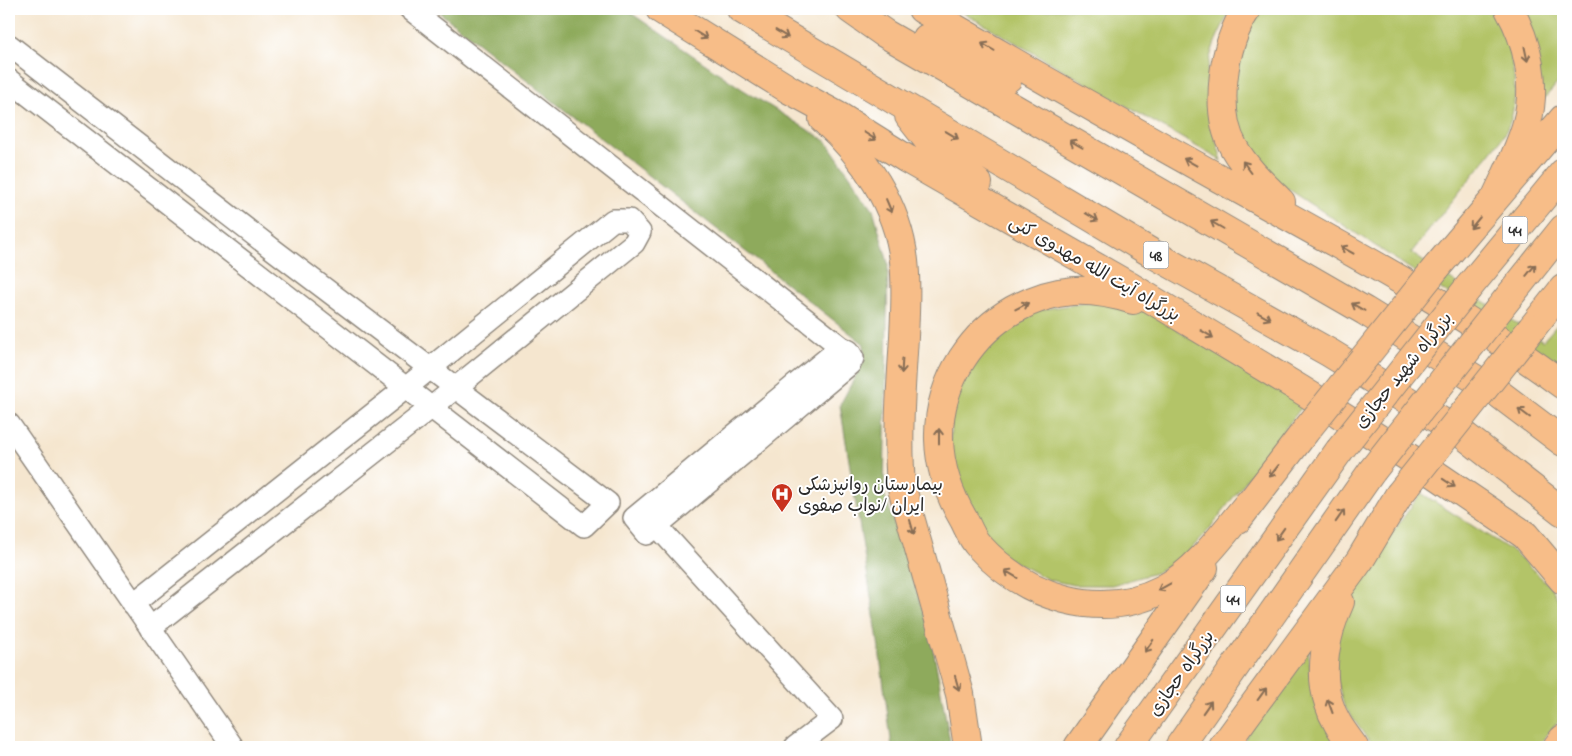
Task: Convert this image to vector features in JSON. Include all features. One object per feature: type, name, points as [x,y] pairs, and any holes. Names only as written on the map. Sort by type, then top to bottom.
[{"type":"highway","name":"بزرگراه آیت الله مهدوی کنی","points":[[660,9],[790,90],[840,117],[907,159],[1052,242],[1300,389],[1435,474],[1525,535],[1563,580]]},
{"type":"highway","name":"48","points":[[741,9],[1155,254],[1330,353],[1389,389],[1465,436],[1563,512]]},
{"type":"highway","points":[[850,9],[884,33],[1365,311],[1498,393],[1563,442]]},
{"type":"highway","points":[[867,9],[1039,93],[1091,107]]},
{"type":"highway","points":[[922,9],[1091,107],[1390,273],[1527,358],[1563,385]]},
{"type":"highway","points":[[1247,9],[1231,40],[1225,69],[1223,91],[1226,122],[1233,146],[1247,168],[1306,226]]},
{"type":"highway","points":[[1496,198],[1527,123],[1530,98],[1530,74],[1525,48],[1516,23],[1508,9]]},
{"type":"highway","points":[[790,90],[841,135],[866,166],[879,185],[890,209],[898,234],[904,260],[906,290],[900,406],[901,485],[960,694],[968,747]]},
{"type":"highway","points":[[898,103],[938,153],[1052,242]]},
{"type":"highway","points":[[1162,307],[1104,292],[1076,290],[1050,295],[1026,303],[1006,314],[974,342],[957,368],[947,391],[940,420],[939,449],[943,473],[953,500],[977,544],[1005,571],[1060,599],[1087,604],[1110,604],[1133,600],[1163,589],[1195,566],[1248,504],[1436,268],[1563,119]]},
{"type":"highway","name":"بزرگراه شهید حجازی","points":[[1339,451],[1468,288],[1563,173]]},
{"type":"highway","name":"بزرگراه شهید حجازی","points":[[1179,747],[1372,471],[1563,229]]},
{"type":"highway","points":[[1354,747],[1340,728],[1325,692],[1325,652],[1333,616],[1360,560],[1399,495],[1563,289]]},
{"type":"highway","name":"بزرگراه حجازی","points":[[1128,747],[1339,451]]},
{"type":"highway","points":[[1078,747],[1248,504]]},
{"type":"highway","points":[[1223,747],[1360,560]]},
{"type":"highway","points":[[1557,747],[1563,739]]},
{"type":"lane","points":[[410,9],[841,347],[849,351],[852,358],[850,364],[790,402],[657,526],[832,719],[796,747]]},
{"type":"lane","points":[[9,45],[275,251],[608,503],[584,526],[9,80]]},
{"type":"lane","points":[[132,604],[407,387],[429,367],[613,220],[629,220],[640,232],[634,243],[456,388],[150,628]]},
{"type":"lane","points":[[259,273],[275,251]]},
{"type":"lane","points":[[545,274],[570,295]]},
{"type":"lane","points":[[9,424],[232,747]]},
{"type":"lane","points":[[284,484],[305,507]]},
{"type":"green space","points":[[435,9],[625,9],[742,89],[826,141],[873,209],[888,263],[884,493],[930,631],[951,747],[892,747],[877,634],[840,405],[864,360],[864,344]]},
{"type":"green space","points":[[1055,9],[1231,9],[1214,46],[1207,79],[1209,106],[1222,161],[962,12],[1039,12]]},
{"type":"green space","points":[[1261,9],[1492,9],[1504,35],[1512,62],[1515,90],[1509,126],[1497,145],[1411,253],[1543,341],[1563,318],[1563,369],[1261,171],[1240,139],[1232,99],[1236,55]]},
{"type":"green space","points":[[1521,9],[1563,9],[1563,77],[1542,101]]},
{"type":"green space","points":[[1112,299],[1147,312],[1304,404],[1207,532],[1187,553],[1159,572],[1112,585],[1074,585],[1049,580],[998,553],[948,472],[954,385],[1018,313]]},
{"type":"green space","points":[[1421,493],[1515,553],[1552,588],[1563,609],[1563,712],[1562,717],[1537,747],[1378,747],[1366,737],[1344,706],[1335,672],[1333,634],[1354,586]]},
{"type":"green space","points":[[1308,650],[1314,698],[1342,747],[1239,747]]},
{"type":"place","name":"بیمارستان روانپزشکی ایران /نواب صفوی","points":[[782,513]]}]
